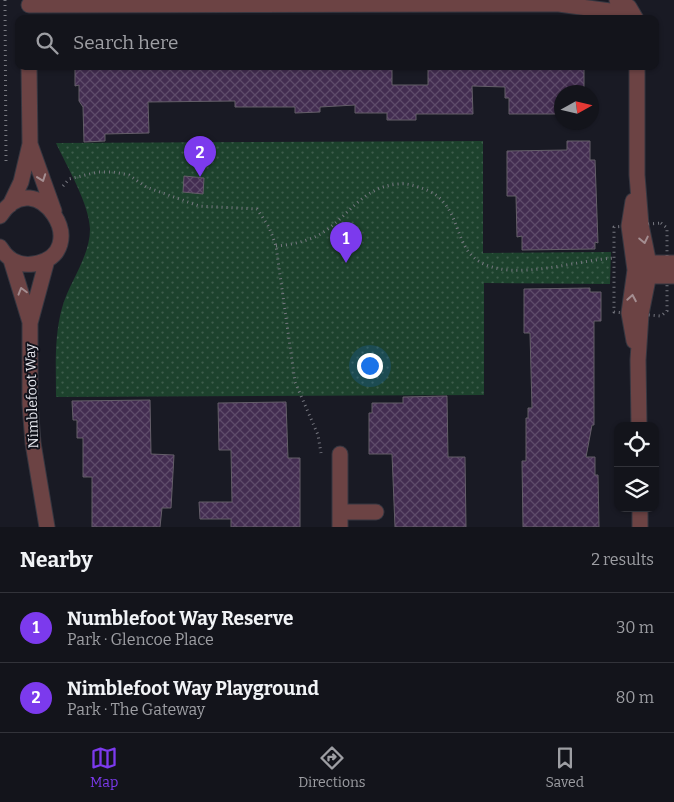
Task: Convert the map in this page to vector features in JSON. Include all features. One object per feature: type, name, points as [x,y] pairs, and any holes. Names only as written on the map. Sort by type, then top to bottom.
[{"type":"street","points":[[559,4],[587,0]]},
{"type":"street","points":[[29,8],[559,4],[621,5],[629,7],[634,15]]},
{"type":"street","points":[[3,211],[21,182],[30,144],[29,70]]},
{"type":"street","points":[[637,70],[637,174],[629,226],[645,270],[629,314],[638,360],[639,422]]},
{"type":"street","name":"Nimblefoot Way","points":[[30,144],[59,221],[60,242],[47,260],[30,323],[30,423],[47,527]]},
{"type":"street","points":[[3,211],[29,199],[52,205]]},
{"type":"street","points":[[0,248],[11,260],[29,265],[47,260]]},
{"type":"street","name":"Nimblefoot Way","points":[[11,260],[30,323]]},
{"type":"street","points":[[645,270],[674,263]]},
{"type":"street","points":[[645,270],[674,276]]},
{"type":"street","points":[[340,454],[340,527]]},
{"type":"street","points":[[340,512],[376,512]]},
{"type":"street","points":[[640,512],[640,527]]},
{"type":"path","points":[[5,0],[6,166]]},
{"type":"path","points":[[52,205],[69,179],[98,172],[129,175],[146,187],[199,206],[257,210],[269,227],[276,246],[295,382],[318,435],[321,462]]},
{"type":"path","points":[[276,246],[293,244],[318,235],[366,194],[380,187],[400,184],[414,185],[432,192],[448,206],[462,242],[470,254],[480,262],[515,271],[534,271],[590,259],[614,258]]},
{"type":"green space","points":[[483,141],[483,253],[611,252],[610,284],[484,283],[484,395],[56,397],[56,352],[59,319],[65,298],[87,250],[90,229],[82,197],[56,143]]},
{"type":"building","points":[[75,70],[392,70],[392,85],[428,85],[428,70],[584,70],[584,85],[554,85],[554,114],[509,114],[509,98],[505,98],[505,87],[472,86],[473,114],[416,114],[416,120],[387,120],[387,113],[355,113],[355,105],[320,107],[320,112],[295,113],[295,107],[235,107],[235,101],[148,102],[149,133],[105,134],[105,141],[84,142],[83,107],[79,101],[79,85],[75,86]]},
{"type":"building","points":[[567,141],[590,141],[590,160],[595,160],[598,243],[595,242],[595,249],[522,250],[522,236],[517,237],[516,196],[507,196],[507,151],[567,150]]},
{"type":"building","points":[[184,176],[204,178],[203,194],[183,192]]},
{"type":"building","points":[[590,288],[590,292],[601,292],[601,321],[594,321],[594,425],[592,425],[586,457],[595,457],[595,475],[598,475],[599,527],[523,527],[522,461],[526,461],[526,418],[528,418],[528,408],[532,408],[530,333],[524,333],[524,289]]},
{"type":"building","points":[[447,396],[448,457],[465,457],[466,527],[395,527],[392,454],[369,454],[369,413],[372,413],[372,403],[403,403],[403,397]]},
{"type":"building","points":[[150,400],[151,454],[174,455],[171,508],[162,508],[160,527],[92,527],[92,477],[83,477],[83,438],[77,438],[77,420],[73,420],[72,401]]},
{"type":"building","points":[[286,402],[288,458],[300,458],[300,527],[231,527],[231,519],[200,519],[199,502],[232,502],[231,450],[219,450],[218,403]]},
{"type":"place","name":"Nimblefoot Way Playground","points":[[200,177]]},
{"type":"place","name":"Numblefoot Way Reserve","points":[[346,263]]}]
